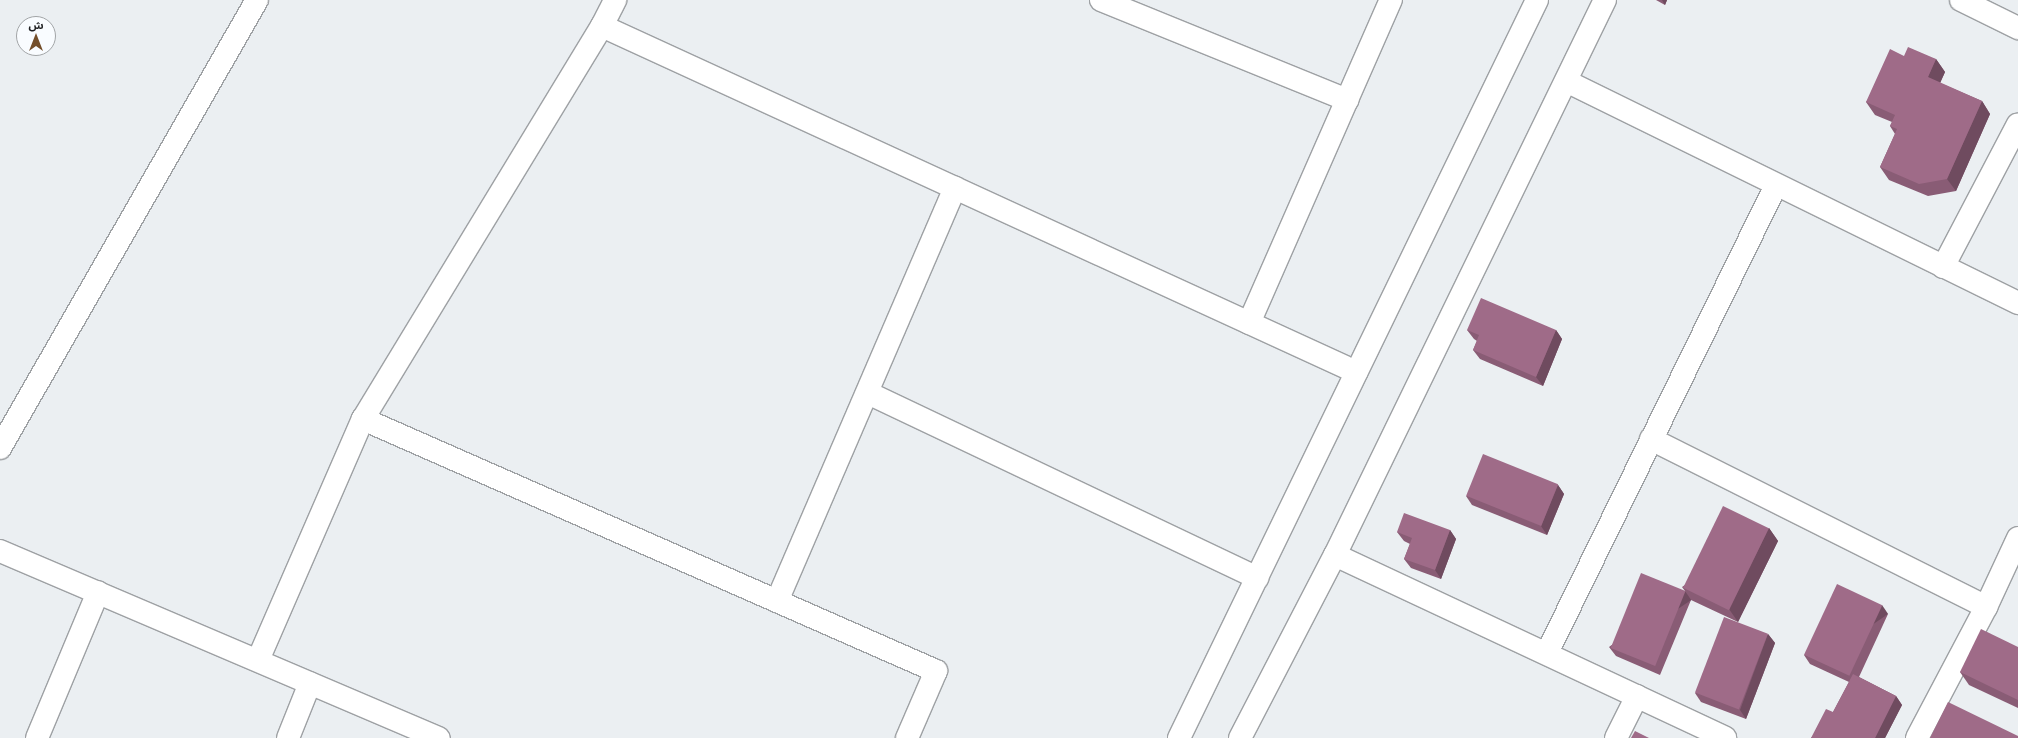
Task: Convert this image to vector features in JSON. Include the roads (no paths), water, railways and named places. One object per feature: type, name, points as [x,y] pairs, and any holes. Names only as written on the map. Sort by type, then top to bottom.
[{"type":"street","points":[[0,448],[257,0]]},
{"type":"street","points":[[258,660],[362,418],[602,26],[615,0]]},
{"type":"street","points":[[1101,0],[1347,100]]},
{"type":"street","points":[[1249,323],[1391,0]]},
{"type":"street","points":[[1179,738],[1537,0]]},
{"type":"street","points":[[1240,738],[1334,554],[1605,0]]},
{"type":"street","points":[[1961,0],[2018,28]]},
{"type":"street","points":[[602,26],[1356,372]]},
{"type":"street","points":[[1566,81],[2018,303]]},
{"type":"street","points":[[1943,267],[2018,124]]},
{"type":"street","points":[[1547,654],[1776,185]]},
{"type":"street","points":[[777,601],[868,393],[955,188]]},
{"type":"street","points":[[868,393],[1256,578]]},
{"type":"street","points":[[362,418],[936,671],[907,738]]},
{"type":"street","points":[[1652,439],[1986,608]]},
{"type":"street","points":[[1917,738],[1986,608],[2018,538]]},
{"type":"street","points":[[0,551],[439,738]]},
{"type":"street","points":[[1334,554],[1725,738]]},
{"type":"street","points":[[37,738],[98,592]]},
{"type":"street","points":[[288,738],[310,683]]},
{"type":"street","points":[[1616,738],[1637,696]]}]
